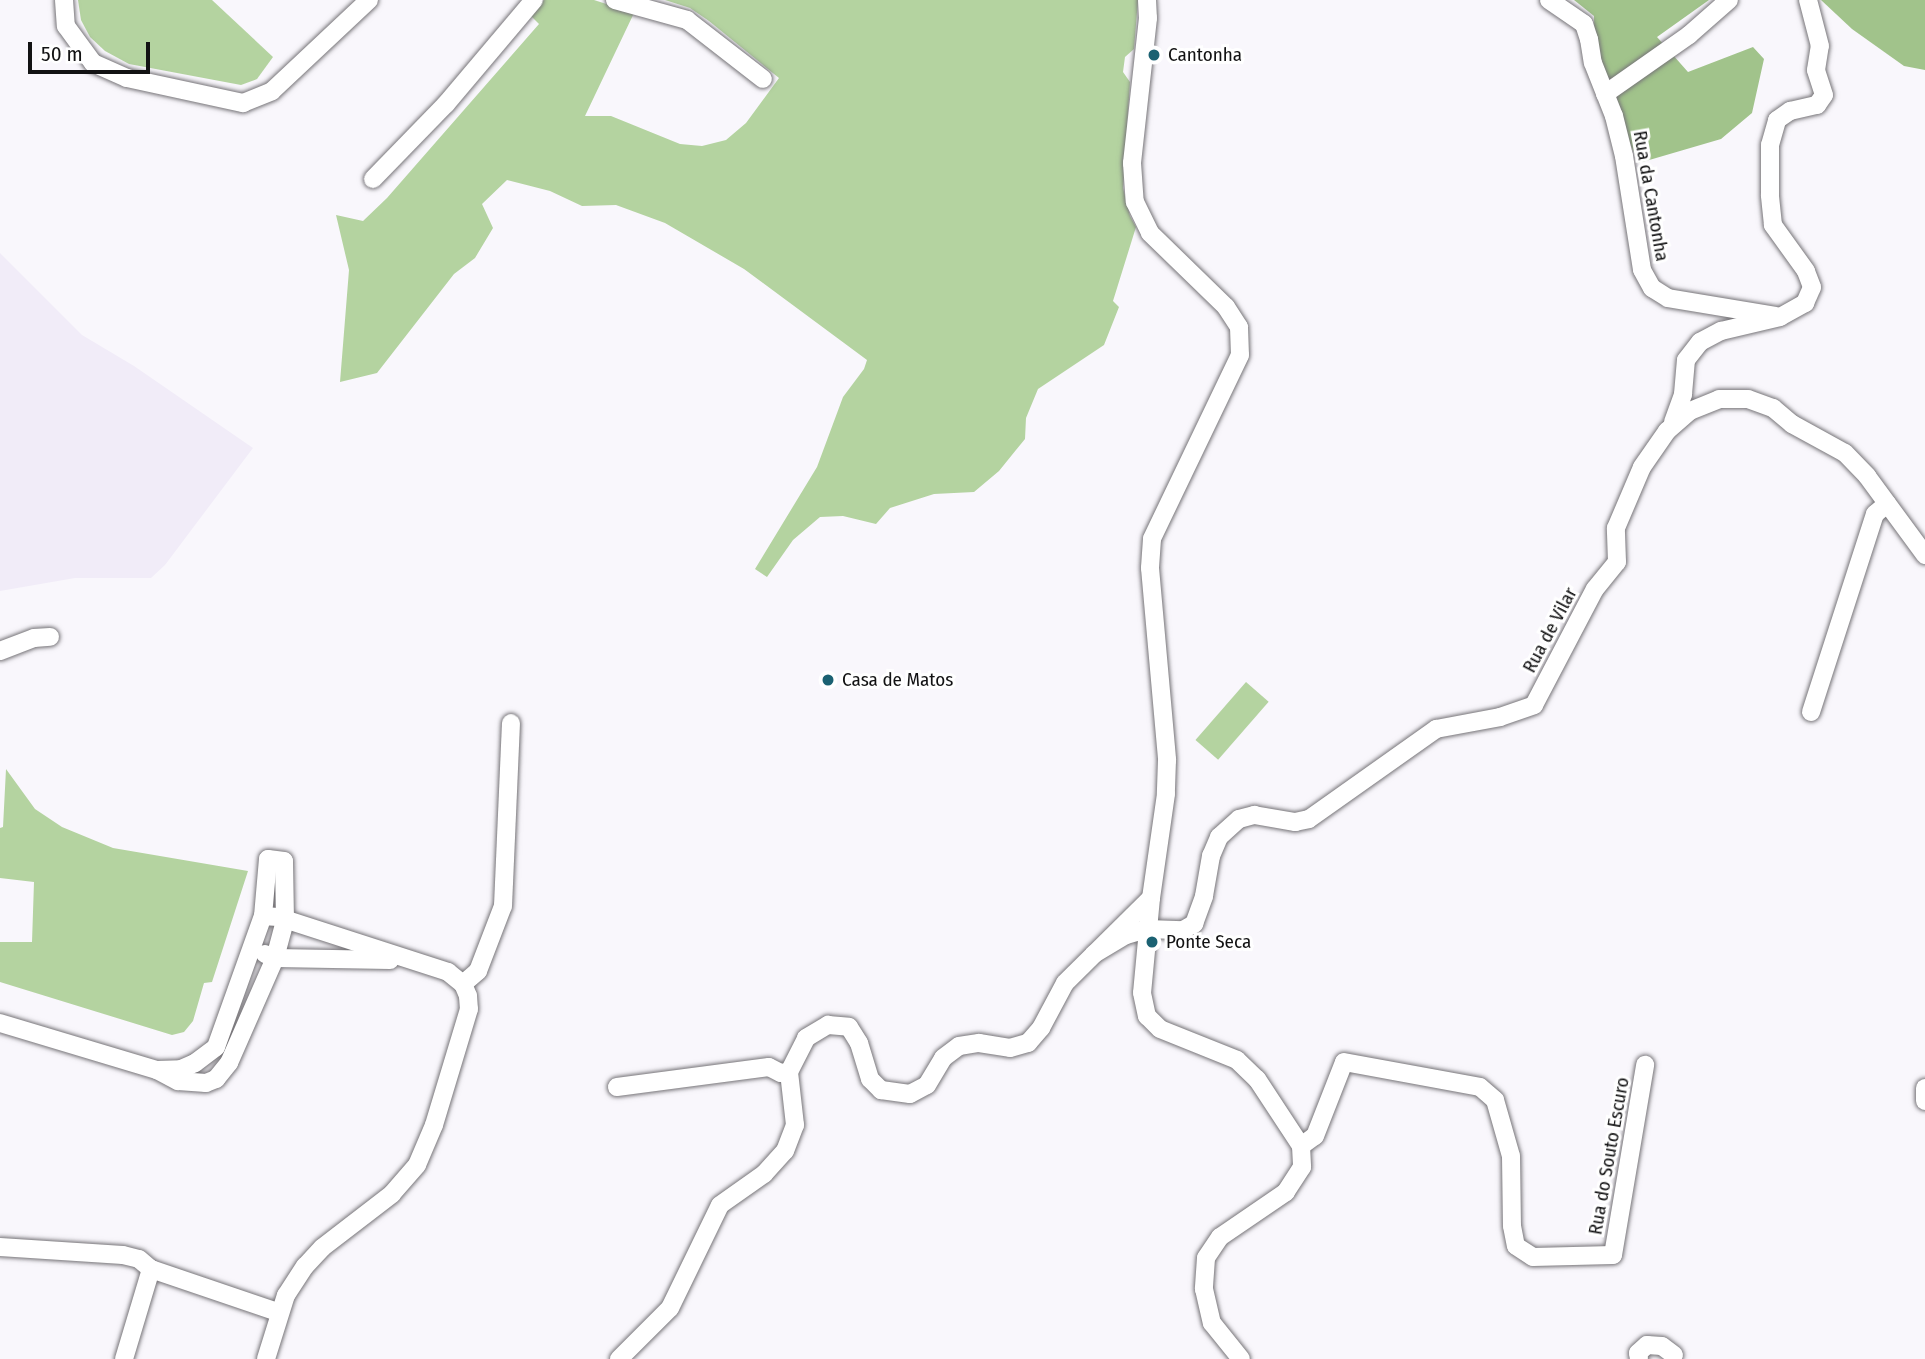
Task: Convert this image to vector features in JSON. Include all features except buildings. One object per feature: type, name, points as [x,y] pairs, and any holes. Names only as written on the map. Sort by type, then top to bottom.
[{"type":"street","points":[[64,0],[66,26],[93,63],[127,78],[243,103],[272,91],[360,3]]},
{"type":"street","points":[[373,179],[446,104],[534,0]]},
{"type":"street","points":[[615,0],[687,20],[763,79]]},
{"type":"street","points":[[1147,0],[1148,18],[1132,163],[1135,202],[1150,233],[1226,307],[1239,327],[1240,355],[1152,539],[1150,568],[1167,760],[1166,794],[1147,929],[1142,993],[1147,1016],[1160,1029],[1237,1060],[1257,1079],[1301,1146],[1301,1167],[1286,1192],[1220,1237],[1206,1258],[1204,1289],[1212,1324],[1241,1359]]},
{"type":"street","name":"Rua da Cantonha","points":[[1549,0],[1584,24],[1593,63],[1624,156],[1642,270],[1653,288],[1668,298],[1780,317]]},
{"type":"street","points":[[1605,94],[1689,35],[1730,0]]},
{"type":"street","points":[[1667,431],[1677,415],[1683,394],[1686,360],[1700,342],[1721,331],[1780,317],[1805,303],[1812,287],[1806,271],[1773,225],[1770,182],[1770,145],[1777,120],[1790,111],[1817,105],[1824,95],[1816,70],[1820,46],[1808,0]]},
{"type":"street","name":"Rua de Vilar","points":[[1147,929],[1183,930],[1194,924],[1204,896],[1210,856],[1219,837],[1239,818],[1254,815],[1295,822],[1308,819],[1436,730],[1500,717],[1534,705],[1595,589],[1616,562],[1616,528],[1642,467],[1667,431],[1690,411],[1718,399],[1748,399],[1773,408],[1792,424],[1845,453],[1925,555]]},
{"type":"street","points":[[1811,712],[1875,514],[1887,504]]},
{"type":"street","points":[[0,651],[34,638],[50,637]]},
{"type":"street","points":[[463,984],[478,971],[503,906],[511,723]]},
{"type":"street","points":[[0,1023],[157,1070],[178,1081],[195,1084],[216,1079],[229,1063],[275,958],[285,920],[285,861],[268,859],[263,916],[216,1047],[195,1063],[181,1069],[157,1070]]},
{"type":"street","points":[[620,1359],[670,1308],[720,1205],[764,1174],[785,1151],[796,1125],[789,1072],[806,1038],[828,1025],[849,1027],[859,1043],[870,1079],[881,1090],[910,1094],[927,1084],[943,1058],[959,1046],[979,1043],[1010,1048],[1028,1043],[1041,1028],[1065,983],[1151,898]]},
{"type":"street","points":[[263,916],[285,920],[448,972],[463,984],[469,1009],[434,1125],[417,1165],[392,1194],[322,1248],[305,1266],[286,1295],[266,1359]]},
{"type":"street","points":[[1094,954],[1126,935],[1147,929]]},
{"type":"street","points":[[252,950],[275,958],[408,960]]},
{"type":"street","name":"Rua do Souto Escuro","points":[[1301,1146],[1315,1136],[1344,1062],[1480,1087],[1495,1100],[1511,1156],[1512,1226],[1516,1246],[1533,1257],[1613,1255],[1645,1065]]},
{"type":"street","points":[[617,1087],[769,1067],[781,1073],[789,1072]]},
{"type":"street","points":[[1925,1088],[1925,1101]]},
{"type":"street","points":[[0,1247],[123,1255],[139,1259],[151,1269],[280,1313]]},
{"type":"street","points":[[124,1359],[151,1269]]},
{"type":"street","points":[[1639,1359],[1638,1353],[1647,1345],[1662,1346],[1674,1355]]},
{"type":"shaded area","points":[[0,253],[82,335],[134,366],[253,448],[165,565],[151,578],[75,578],[0,591]]},
{"type":"green space","points":[[78,0],[212,0],[273,57],[257,79],[241,85],[129,64],[105,51],[90,37],[81,20]]},
{"type":"green space","points":[[544,0],[594,0],[634,13],[585,116],[611,116],[680,144],[702,146],[726,140],[746,123],[779,78],[690,8],[665,0],[1138,0],[1134,49],[1125,57],[1123,72],[1130,82],[1123,188],[1130,216],[1136,227],[1113,301],[1119,307],[1104,345],[1038,389],[1026,418],[1025,439],[999,471],[974,492],[934,494],[890,508],[876,524],[843,516],[820,517],[793,540],[767,577],[755,569],[817,467],[843,397],[864,369],[867,360],[744,269],[665,223],[616,205],[582,206],[550,191],[507,180],[482,204],[493,228],[475,258],[454,274],[377,373],[340,382],[349,270],[336,215],[363,221],[387,198],[539,24],[531,16]]},
{"type":"green space","points":[[1574,0],[1709,0],[1657,37],[1688,72],[1753,47],[1764,59],[1752,113],[1721,139],[1639,163],[1595,69],[1594,16]]},
{"type":"green space","points":[[1821,0],[1925,0],[1925,70],[1904,66],[1852,29]]},
{"type":"green space","points":[[1246,682],[1269,702],[1218,760],[1195,740]]},
{"type":"green space","points":[[6,769],[35,809],[62,827],[113,848],[248,871],[212,982],[204,983],[193,1021],[184,1032],[172,1035],[0,982],[0,942],[32,942],[34,882],[0,878],[0,828],[3,827]]},
{"type":"place","name":"Cantonha","points":[[1154,55]]},
{"type":"place","name":"Casa de Matos","points":[[828,680]]},
{"type":"place","name":"Ponte Seca","points":[[1152,942]]}]
